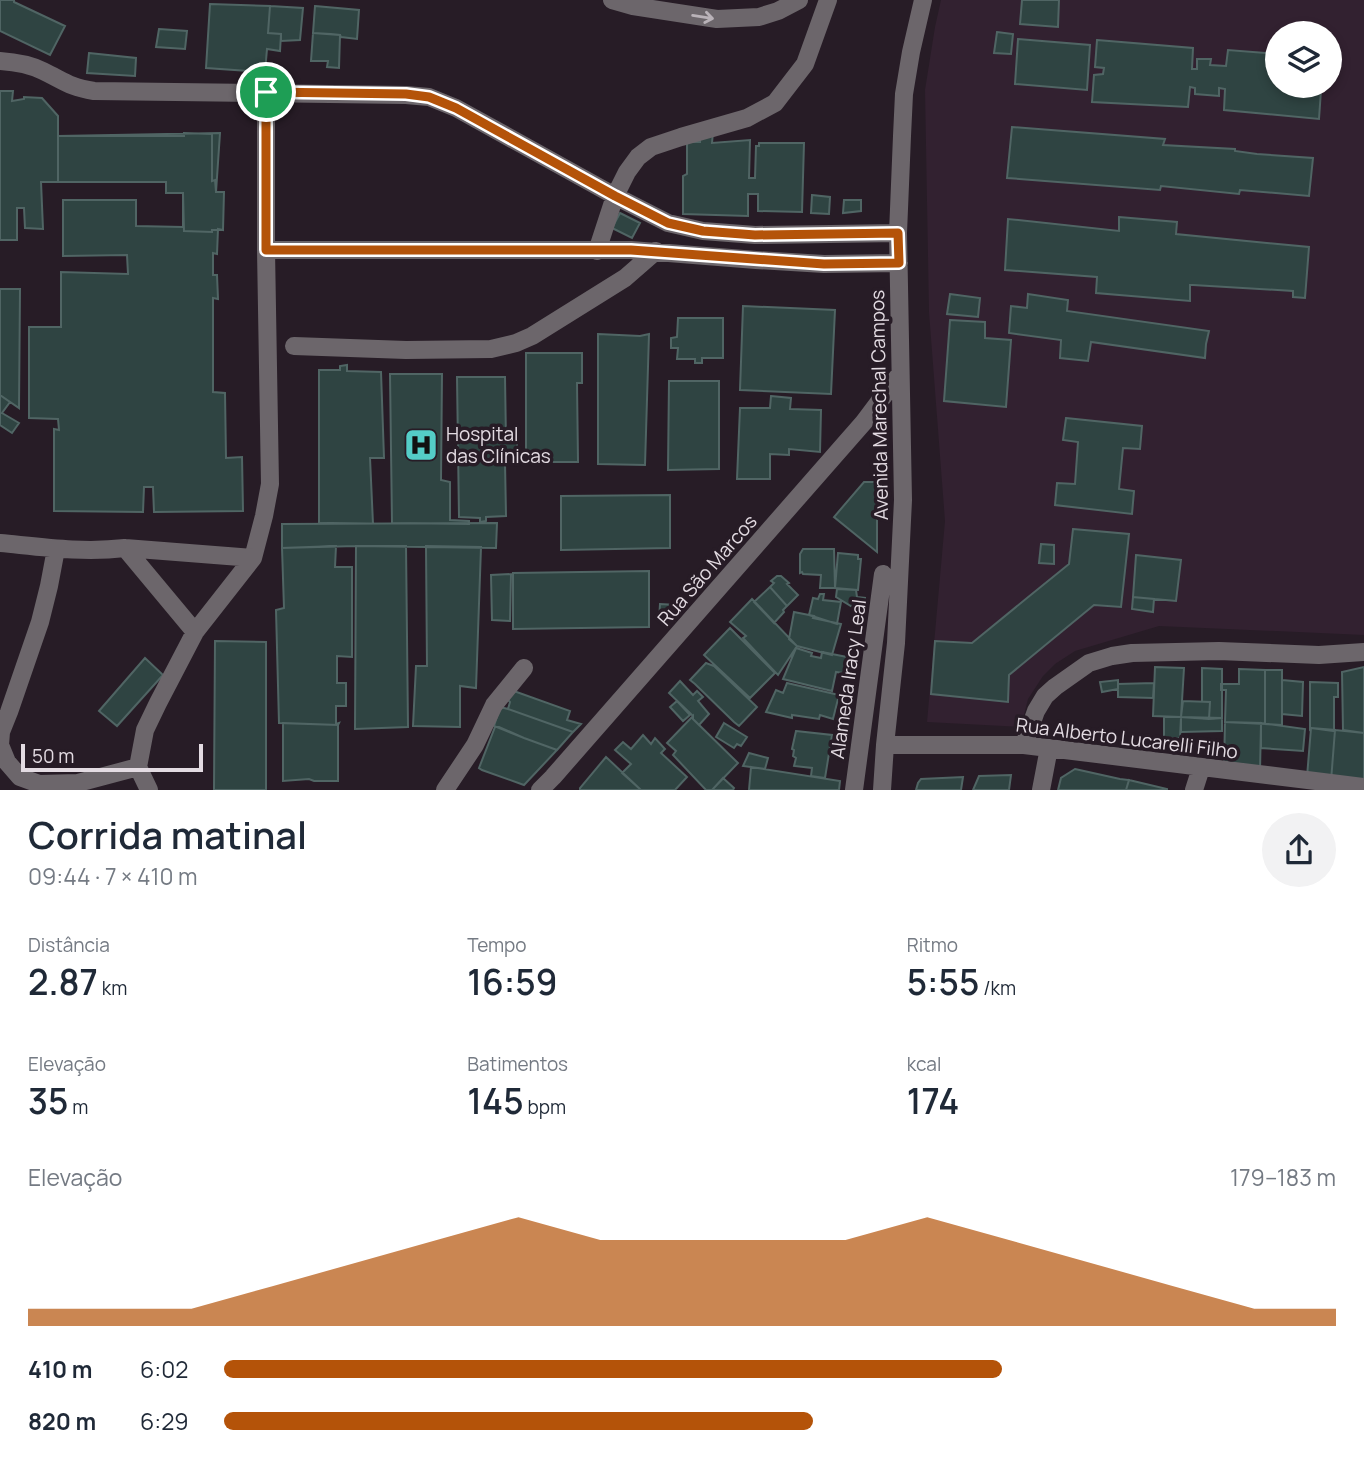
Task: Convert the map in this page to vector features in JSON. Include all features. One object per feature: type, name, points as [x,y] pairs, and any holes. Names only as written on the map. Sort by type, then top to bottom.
[{"type":"street","points":[[612,0],[633,6],[717,19],[759,17],[798,0]]},
{"type":"street","points":[[597,251],[615,196],[627,172],[638,158],[651,148],[747,118],[775,103],[805,64],[828,0]]},
{"type":"street","name":"Avenida Marechal Campos","points":[[882,790],[897,643],[903,500],[898,233],[904,94],[923,0]]},
{"type":"street","points":[[0,61],[23,64],[75,88],[94,91],[406,94],[429,97],[456,108],[668,223],[703,231],[755,235],[898,233]]},
{"type":"street","points":[[149,790],[138,766],[145,730],[195,632],[253,558],[270,484],[266,92]]},
{"type":"street","points":[[266,250],[656,251],[824,264],[899,263]]},
{"type":"street","points":[[294,346],[443,350],[491,349],[516,343],[532,336],[625,278],[656,251]]},
{"type":"street","name":"Rua São Marcos","points":[[540,790],[553,784],[864,422],[900,374]]},
{"type":"street","points":[[0,543],[56,549],[125,548],[253,558]]},
{"type":"street","points":[[125,548],[195,632]]},
{"type":"street","points":[[56,549],[40,622],[1,731],[0,746],[20,777],[40,784],[78,783],[138,766]]},
{"type":"street","name":"Alameda Iracy Leal","points":[[854,790],[883,574]]},
{"type":"street","points":[[1024,745],[1036,711],[1045,696],[1089,663],[1112,656],[1219,651],[1319,655],[1364,652]]},
{"type":"street","points":[[445,790],[475,745],[494,705],[524,668]]},
{"type":"street","name":"Rua Alberto Lucarelli Filho","points":[[885,745],[1024,745],[1364,787]]},
{"type":"street","points":[[1041,790],[1049,748]]},
{"type":"street","points":[[1194,790],[1201,768]]},
{"type":"shaded area","points":[[941,0],[1364,0],[1364,635],[1159,626],[1075,651],[1055,664],[1043,676],[1028,699],[1021,727],[927,722],[945,521],[929,312],[925,90]]},
{"type":"building","points":[[0,0],[14,0],[65,26],[50,55],[0,31]]},
{"type":"building","points":[[1022,0],[1059,0],[1058,27],[1020,24]]},
{"type":"building","points":[[210,4],[270,6],[268,33],[281,34],[280,51],[267,49],[265,72],[206,68]]},
{"type":"building","points":[[270,6],[303,8],[300,40],[281,41],[281,34],[268,33]]},
{"type":"building","points":[[315,6],[359,10],[357,39],[313,33]]},
{"type":"building","points":[[159,29],[187,31],[185,49],[156,47]]},
{"type":"building","points":[[997,32],[1013,34],[1011,54],[994,53]]},
{"type":"building","points":[[313,33],[340,35],[339,68],[327,67],[328,61],[311,61]]},
{"type":"building","points":[[1018,39],[1090,45],[1087,90],[1015,84]]},
{"type":"building","points":[[1097,40],[1193,48],[1192,69],[1197,69],[1197,59],[1211,59],[1210,65],[1226,66],[1228,50],[1265,53],[1265,98],[1320,98],[1319,119],[1224,110],[1225,89],[1219,88],[1219,96],[1195,94],[1195,88],[1190,87],[1188,107],[1092,102],[1094,75],[1103,74],[1104,68],[1095,67]]},
{"type":"building","points":[[89,53],[136,58],[135,76],[87,73]]},
{"type":"building","points":[[0,91],[13,91],[12,101],[24,97],[42,98],[58,116],[58,136],[220,133],[216,192],[224,192],[223,230],[218,229],[217,254],[213,253],[213,275],[217,275],[218,299],[213,298],[213,392],[225,393],[226,458],[242,457],[243,511],[154,512],[153,487],[144,487],[143,512],[54,511],[54,429],[59,430],[58,419],[29,418],[29,327],[61,327],[61,272],[128,274],[127,255],[63,256],[63,200],[136,200],[136,226],[183,227],[183,193],[166,193],[166,182],[41,182],[43,229],[25,228],[24,208],[17,208],[17,240],[0,240]]},
{"type":"building","points":[[1012,127],[1165,139],[1163,145],[1235,149],[1257,154],[1313,158],[1309,196],[1240,190],[1239,194],[1161,186],[1160,190],[1007,178]]},
{"type":"building","points":[[713,132],[712,143],[750,140],[749,178],[755,178],[756,146],[759,146],[759,143],[804,143],[802,212],[758,211],[758,194],[748,194],[748,216],[683,214],[683,176],[687,174],[687,142],[700,142],[700,133]]},
{"type":"building","points":[[184,133],[212,134],[212,181],[215,180],[216,192],[224,192],[223,230],[184,231],[183,193],[166,193],[166,182],[58,182],[58,136],[184,136]]},
{"type":"building","points":[[812,195],[830,197],[829,214],[811,213]]},
{"type":"building","points":[[844,200],[861,200],[861,211],[843,213]]},
{"type":"building","points":[[620,213],[640,223],[632,238],[612,228]]},
{"type":"building","points":[[1119,217],[1177,222],[1176,234],[1309,247],[1305,298],[1293,297],[1293,291],[1193,285],[1190,285],[1190,301],[1096,293],[1097,277],[1005,270],[1008,219],[1119,231]]},
{"type":"building","points":[[0,289],[20,289],[19,408],[0,395]]},
{"type":"building","points":[[950,294],[980,298],[978,317],[947,314]]},
{"type":"building","points":[[1028,294],[1068,300],[1067,311],[1209,331],[1205,358],[1091,342],[1088,361],[1060,358],[1061,340],[1009,333],[1011,306],[1027,308]]},
{"type":"building","points":[[743,306],[835,310],[831,394],[740,390]]},
{"type":"building","points":[[678,318],[723,318],[723,358],[702,358],[702,363],[695,363],[695,359],[677,359],[678,348],[671,348],[671,338],[677,337]]},
{"type":"building","points":[[950,320],[985,322],[985,338],[1011,340],[1006,407],[944,401]]},
{"type":"building","points":[[598,334],[649,334],[645,465],[598,464]]},
{"type":"building","points":[[526,353],[582,353],[582,383],[577,383],[578,462],[526,462]]},
{"type":"building","points":[[347,365],[347,371],[381,372],[384,458],[370,458],[373,524],[319,523],[319,370],[340,370],[340,366]]},
{"type":"building","points":[[390,374],[442,374],[441,480],[450,482],[450,520],[469,521],[469,524],[392,523]]},
{"type":"building","points":[[457,377],[505,377],[506,441],[517,442],[517,463],[505,462],[506,516],[486,517],[486,521],[480,522],[480,518],[459,517]]},
{"type":"building","points":[[669,381],[719,381],[719,469],[668,470]]},
{"type":"building","points":[[0,395],[10,402],[2,413],[19,423],[12,433],[0,425]]},
{"type":"building","points":[[771,396],[791,398],[790,409],[821,410],[820,452],[789,449],[789,455],[770,454],[770,479],[737,479],[740,408],[770,408]]},
{"type":"building","points":[[1066,418],[1142,426],[1140,449],[1123,448],[1119,489],[1134,491],[1132,514],[1055,505],[1057,483],[1075,484],[1078,442],[1063,440]]},
{"type":"building","points":[[864,482],[877,482],[877,552],[834,517]]},
{"type":"building","points":[[670,495],[670,548],[561,550],[561,496]]},
{"type":"building","points":[[497,523],[496,548],[282,548],[282,524]]},
{"type":"building","points":[[1073,529],[1129,534],[1121,607],[1094,605],[1009,675],[1008,702],[931,694],[935,641],[972,643],[1069,564]]},
{"type":"building","points":[[1041,544],[1054,545],[1054,564],[1039,563]]},
{"type":"building","points":[[336,546],[335,567],[352,567],[352,657],[337,656],[337,683],[346,683],[346,706],[336,706],[338,725],[279,723],[276,610],[284,608],[282,548]]},
{"type":"building","points":[[356,546],[406,546],[408,727],[355,729]]},
{"type":"building","points":[[426,546],[481,547],[476,688],[460,686],[460,727],[413,726],[416,666],[427,666]]},
{"type":"building","points":[[803,549],[834,549],[835,588],[820,588],[821,575],[800,573],[800,554]]},
{"type":"building","points":[[838,553],[858,555],[858,559],[861,559],[858,590],[835,588]]},
{"type":"building","points":[[1136,555],[1181,560],[1176,601],[1133,597]]},
{"type":"building","points":[[649,571],[649,627],[513,629],[513,573]]},
{"type":"building","points":[[511,574],[510,621],[492,620],[491,575]]},
{"type":"building","points":[[777,576],[789,583],[787,584],[798,595],[787,606],[770,587],[774,583],[771,581]]},
{"type":"building","points":[[770,587],[787,606],[774,623],[754,602]]},
{"type":"building","points":[[837,589],[856,590],[857,597],[865,598],[864,614],[836,597]]},
{"type":"building","points":[[820,594],[824,594],[823,600],[841,602],[837,624],[809,615],[813,598],[818,599]]},
{"type":"building","points":[[1133,597],[1154,599],[1153,612],[1132,609]]},
{"type":"building","points":[[752,599],[797,646],[778,675],[743,638],[746,636],[730,622]]},
{"type":"building","points":[[660,604],[676,605],[675,621],[659,620]]},
{"type":"building","points":[[794,612],[841,624],[832,655],[797,646],[789,639]]},
{"type":"building","points":[[730,628],[775,673],[750,698],[704,655]]},
{"type":"building","points":[[215,641],[266,642],[266,790],[214,790]]},
{"type":"building","points":[[796,648],[821,658],[822,652],[857,659],[855,675],[836,672],[832,691],[783,679]]},
{"type":"building","points":[[145,658],[163,675],[117,726],[99,711]]},
{"type":"building","points":[[706,663],[714,666],[757,707],[739,726],[690,680]]},
{"type":"building","points":[[1155,667],[1184,668],[1181,717],[1153,716]]},
{"type":"building","points":[[1364,667],[1364,733],[1343,730],[1342,672]]},
{"type":"building","points":[[1202,668],[1222,669],[1222,718],[1209,719],[1210,702],[1202,702]]},
{"type":"building","points":[[1239,669],[1265,670],[1265,724],[1225,722],[1226,690],[1221,690],[1221,684],[1239,684]]},
{"type":"building","points":[[1265,670],[1282,670],[1282,725],[1265,724]]},
{"type":"building","points":[[1118,680],[1118,689],[1102,692],[1100,682]]},
{"type":"building","points":[[1282,680],[1303,682],[1302,716],[1282,714]]},
{"type":"building","points":[[680,681],[693,695],[697,691],[703,697],[698,701],[709,714],[699,725],[669,693]]},
{"type":"building","points":[[1310,682],[1338,683],[1338,697],[1334,697],[1334,731],[1310,729]]},
{"type":"building","points":[[787,683],[839,695],[833,719],[820,715],[819,719],[792,715],[792,718],[766,712],[776,690],[783,693]]},
{"type":"building","points":[[1154,683],[1153,698],[1118,697],[1118,684]]},
{"type":"building","points":[[511,690],[570,711],[567,720],[581,724],[573,732],[508,709]]},
{"type":"building","points":[[677,701],[690,715],[683,721],[670,707]]},
{"type":"building","points":[[1183,701],[1210,702],[1209,719],[1181,717]]},
{"type":"building","points":[[500,707],[573,732],[557,750],[494,726]]},
{"type":"building","points":[[693,716],[738,763],[712,790],[706,790],[673,755],[676,751],[667,743]]},
{"type":"building","points":[[1164,717],[1181,717],[1180,738],[1164,738]]},
{"type":"building","points":[[1181,717],[1222,718],[1222,731],[1181,732]]},
{"type":"building","points":[[1225,722],[1261,723],[1260,771],[1224,768]]},
{"type":"building","points":[[283,723],[338,725],[338,781],[283,781]]},
{"type":"building","points":[[724,723],[747,737],[741,746],[737,744],[734,748],[716,737]]},
{"type":"building","points":[[1261,723],[1305,729],[1303,751],[1261,748]]},
{"type":"building","points":[[495,727],[557,750],[524,785],[482,770],[479,768]]},
{"type":"building","points":[[1311,728],[1335,730],[1331,781],[1307,777]]},
{"type":"building","points":[[1335,730],[1364,733],[1364,784],[1331,781]]},
{"type":"building","points":[[796,731],[832,735],[825,778],[811,776],[812,768],[794,766],[796,758],[792,749]]},
{"type":"building","points":[[643,735],[651,744],[655,738],[665,749],[661,753],[687,777],[675,790],[641,790],[622,773],[631,764],[615,750],[623,742],[631,749]]},
{"type":"building","points":[[749,753],[768,758],[765,769],[743,766]]},
{"type":"building","points":[[606,757],[640,789],[580,790]]},
{"type":"building","points":[[751,767],[840,781],[839,790],[749,790]]},
{"type":"building","points":[[1075,769],[1129,780],[1126,790],[1058,790],[1061,778]]},
{"type":"building","points":[[1011,775],[1009,790],[973,790],[979,776]]},
{"type":"building","points":[[963,777],[961,790],[916,790],[921,779]]},
{"type":"building","points":[[723,778],[733,790],[712,790]]},
{"type":"building","points":[[1129,780],[1167,789],[1167,790],[1126,790]]},
{"type":"place","name":"Hospital das Clínicas","points":[[421,445]]},
{"type":"route","points":[[266,92],[406,94],[429,97],[456,108],[668,223],[703,231],[755,235],[898,233],[899,263],[824,264],[631,250],[266,250],[266,92]]}]
